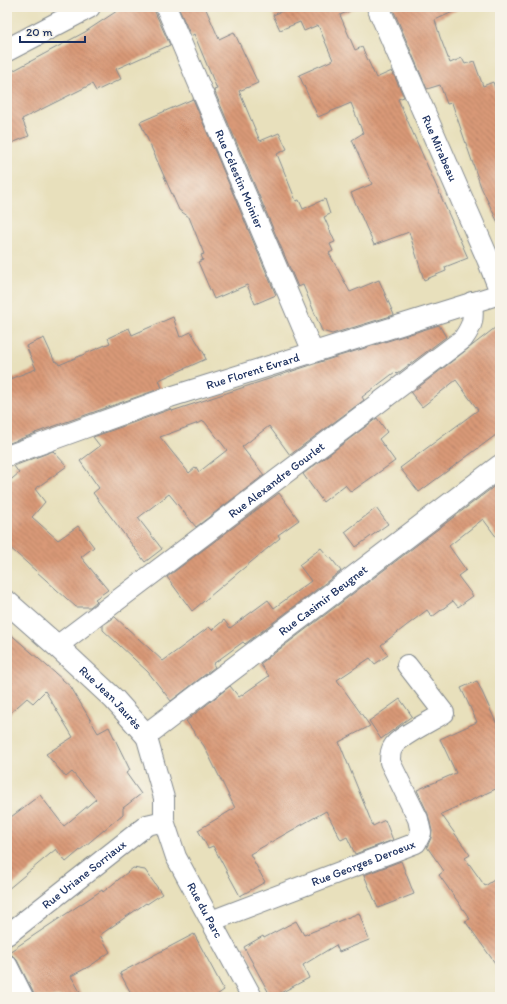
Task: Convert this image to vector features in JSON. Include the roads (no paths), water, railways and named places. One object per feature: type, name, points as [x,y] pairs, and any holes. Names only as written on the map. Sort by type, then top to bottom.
[{"type":"street","points":[[7,50],[88,7]]},
{"type":"street","name":"Rue Célestin Moinier","points":[[166,7],[313,352]]},
{"type":"street","name":"Rue Mirabeau","points":[[378,7],[500,289]]},
{"type":"street","name":"Rue Florent Evrard","points":[[7,456],[170,396],[500,294]]},
{"type":"street","name":"Rue Alexandre Gourlet","points":[[57,646],[463,339],[471,327],[474,317],[472,302]]},
{"type":"street","name":"Rue Casimir Beugnet","points":[[146,735],[500,466]]},
{"type":"street","name":"Rue Jean Jaurès","points":[[7,602],[114,699],[146,735],[164,798],[164,821]]},
{"type":"street","name":"Rue Georges Deroeux","points":[[211,921],[416,843],[421,833],[418,819],[390,762],[390,758],[393,747],[399,740],[444,713],[407,665]]},
{"type":"street","name":"Rue du Parc","points":[[164,821],[176,857],[252,997]]},
{"type":"street","name":"Rue Uriane Sorriaux","points":[[7,935],[147,825],[164,821]]},
{"type":"street","points":[[7,965],[23,997]]}]
